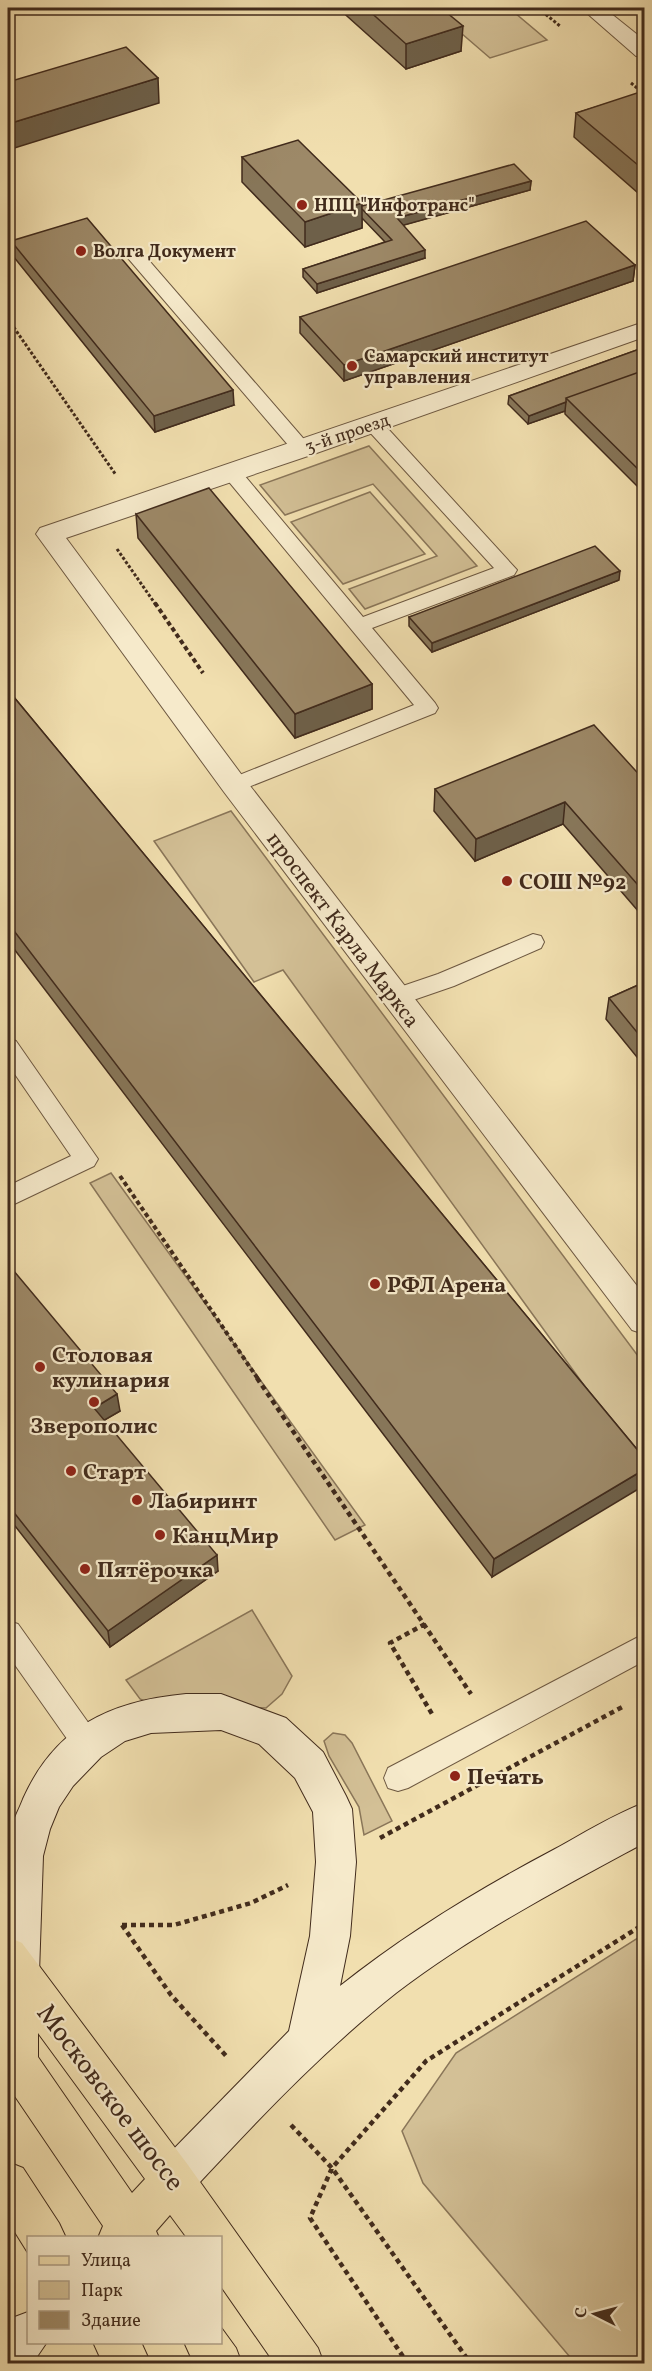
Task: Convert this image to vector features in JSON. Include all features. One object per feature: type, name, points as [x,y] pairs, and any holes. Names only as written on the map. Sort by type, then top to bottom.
[{"type":"main road","points":[[13,1965],[12,2056],[129,2234],[173,2180]]},
{"type":"main road","name":"Московское шоссе","points":[[13,1965],[213,2236]]},
{"type":"main road","points":[[8,2182],[44,2236]]},
{"type":"main road","points":[[222,2250],[302,2364]]},
{"type":"main road","points":[[116,2344],[129,2364]]},
{"type":"main road","points":[[207,2344],[220,2364]]},
{"type":"street","points":[[592,8],[645,51]]},
{"type":"street","name":"3-й проезд","points":[[49,534],[302,449],[645,329]]},
{"type":"street","name":"проспект Карла Маркса","points":[[49,534],[234,785],[645,1320]]},
{"type":"street","points":[[13,1965],[23,1857],[30,1829],[45,1794],[59,1773],[87,1744],[115,1726],[151,1715],[221,1712],[272,1731],[309,1765],[332,1809],[336,1862],[330,1936],[307,2043]]},
{"type":"street","points":[[173,2180],[257,2089],[383,1978],[473,1916],[645,1822]]},
{"type":"street","points":[[8,2357],[27,2335]]},
{"type":"lane","points":[[133,253],[302,449]]},
{"type":"lane","points":[[358,626],[507,570],[373,424]]},
{"type":"lane","points":[[232,473],[428,708],[234,785]]},
{"type":"lane","points":[[396,997],[422,986],[446,980],[533,942]]},
{"type":"lane","points":[[8,1047],[86,1159],[8,1197]]},
{"type":"lane","points":[[8,1633],[87,1744]]},
{"type":"lane","points":[[398,1778],[645,1647]]},
{"type":"path","points":[[8,319],[137,505]]},
{"type":"path","points":[[115,1170],[425,1624],[493,1728]]},
{"type":"path","points":[[425,1624],[390,1643],[452,1749]]},
{"type":"path","points":[[122,1925],[174,1925],[240,1906],[336,1862],[634,1700]]},
{"type":"path","points":[[408,2364],[310,2218],[332,2168],[426,2061],[645,1924]]},
{"type":"path","points":[[386,2247],[471,2364]]},
{"type":"green space","points":[[432,8],[509,8],[547,40],[490,58]]},
{"type":"green space","points":[[369,446],[477,566],[365,609],[349,589],[437,556],[373,484],[285,515],[260,485]]},
{"type":"green space","points":[[370,492],[425,554],[343,584],[291,522]]},
{"type":"green space","points":[[231,811],[644,1364],[644,1468],[283,970],[254,982],[154,841]]},
{"type":"green space","points":[[111,1173],[365,1525],[335,1540],[90,1183]]},
{"type":"green space","points":[[252,1610],[292,1676],[282,1694],[266,1708],[149,1703],[140,1699],[126,1680]]},
{"type":"green space","points":[[333,1733],[345,1735],[352,1743],[392,1821],[364,1835],[359,1807],[329,1756],[324,1741]]},
{"type":"green space","points":[[644,1934],[644,2363],[575,2363],[423,2183],[402,2131],[456,2053]]},
{"type":"building","points":[[366,8],[441,8],[463,26],[406,44]]},
{"type":"building","points":[[126,47],[158,78],[8,124],[8,82]]},
{"type":"building","points":[[645,92],[645,171],[576,113]]},
{"type":"building","points":[[298,140],[362,203],[305,222],[242,157]]},
{"type":"building","points":[[514,164],[531,181],[397,218],[425,250],[317,284],[303,269],[392,240],[362,209],[362,206]]},
{"type":"building","points":[[87,218],[233,390],[154,416],[11,241]]},
{"type":"building","points":[[586,221],[635,265],[344,365],[300,317]]},
{"type":"building","points":[[645,347],[645,370],[566,398],[566,402],[529,416],[509,396]]},
{"type":"building","points":[[645,370],[645,476],[566,398]]},
{"type":"building","points":[[209,488],[372,684],[295,714],[136,514]]},
{"type":"building","points":[[595,546],[620,571],[432,643],[409,617]]},
{"type":"building","name":"РФЛ Арена","points":[[8,690],[645,1459],[645,1469],[494,1559],[8,923]]},
{"type":"building","points":[[594,725],[645,781],[645,893],[565,802],[476,839],[435,789]]},
{"type":"building","points":[[645,982],[645,1042],[609,998]]},
{"type":"building","name":"Старт","points":[[8,1264],[117,1394],[94,1408],[217,1555],[108,1631],[8,1505]]},
{"type":"place","name":"НПЦ \"Инфотранс\"","points":[[302,205]]},
{"type":"place","name":"Волга Документ","points":[[81,251]]},
{"type":"place","name":"Самарский институт управления","points":[[352,366]]},
{"type":"place","name":"СОШ №92","points":[[507,881]]},
{"type":"place","name":"РФЛ Арена","points":[[375,1284]]},
{"type":"place","name":"Столовая кулинария","points":[[40,1367]]},
{"type":"place","name":"Зверополис","points":[[94,1402]]},
{"type":"place","name":"Старт","points":[[71,1471]]},
{"type":"place","name":"Лабиринт","points":[[137,1500]]},
{"type":"place","name":"КанцМир","points":[[160,1535]]},
{"type":"place","name":"Пятёрочка","points":[[85,1569]]},
{"type":"place","name":"Печать","points":[[455,1776]]}]
